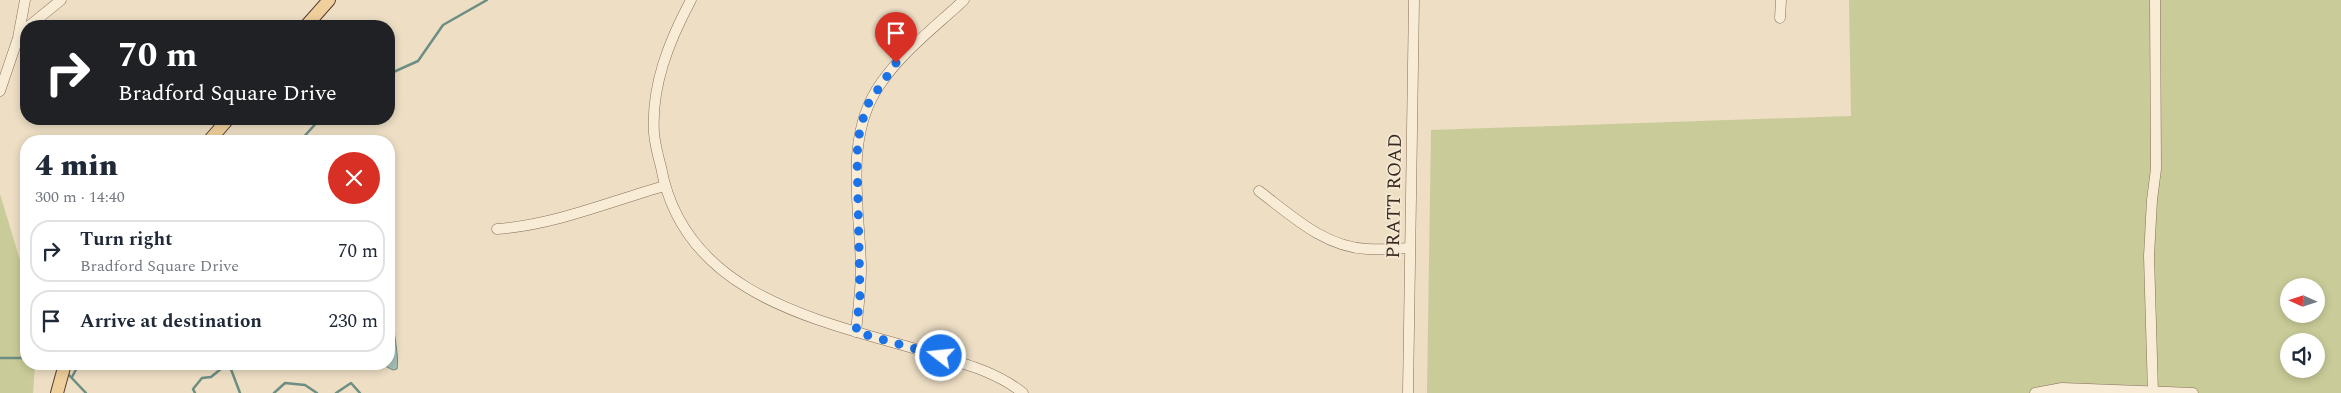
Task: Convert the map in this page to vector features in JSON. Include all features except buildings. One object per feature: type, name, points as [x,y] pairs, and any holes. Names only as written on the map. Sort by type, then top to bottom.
[{"type":"main road","points":[[311,20],[328,0]]},
{"type":"main road","points":[[215,135],[223,125]]},
{"type":"main road","points":[[57,393],[64,370]]},
{"type":"street","points":[[21,20],[25,0]]},
{"type":"street","points":[[36,20],[61,0]]},
{"type":"street","points":[[691,0],[675,29],[660,74],[655,106],[654,134],[664,186],[692,239],[717,268],[752,293],[786,309],[856,332],[973,366],[1006,379],[1023,393]]},
{"type":"street","points":[[856,332],[861,268],[857,154],[860,128],[868,104],[896,63],[964,0]]},
{"type":"street","name":"PRATT ROAD","points":[[1408,393],[1414,0]]},
{"type":"street","points":[[1780,18],[1781,0]]},
{"type":"street","points":[[2153,392],[2149,256],[2152,200],[2156,169],[2155,0]]},
{"type":"street","points":[[0,91],[20,27]]},
{"type":"street","points":[[497,228],[520,227],[544,222],[664,186]]},
{"type":"street","points":[[1258,191],[1320,236],[1339,244],[1365,249],[1409,248]]},
{"type":"street","points":[[2035,393],[2062,388],[2193,393]]},
{"type":"green space","points":[[1849,0],[2341,0],[2341,393],[1427,393],[1431,130],[1851,116]]},
{"type":"green space","points":[[0,194],[20,260],[20,370],[35,370],[33,393],[0,393]]},
{"type":"shaded area","points":[[395,338],[397,355],[397,369],[395,370]]},
{"type":"waterway","points":[[395,71],[418,61],[443,25],[487,0]]},
{"type":"waterway","points":[[305,135],[315,125]]},
{"type":"waterway","points":[[0,358],[20,358]]},
{"type":"waterway","points":[[72,377],[76,370]]},
{"type":"waterway","points":[[195,393],[193,389],[202,378],[211,377],[220,370]]},
{"type":"waterway","points":[[231,370],[240,393]]},
{"type":"waterway","points":[[68,374],[86,393]]},
{"type":"waterway","points":[[274,393],[285,383],[305,385],[317,393]]},
{"type":"waterway","points":[[336,393],[351,383],[360,393]]},
{"type":"route","points":[[896,63],[880,83],[868,104],[860,128],[857,154],[861,268],[856,332],[941,356]]}]
